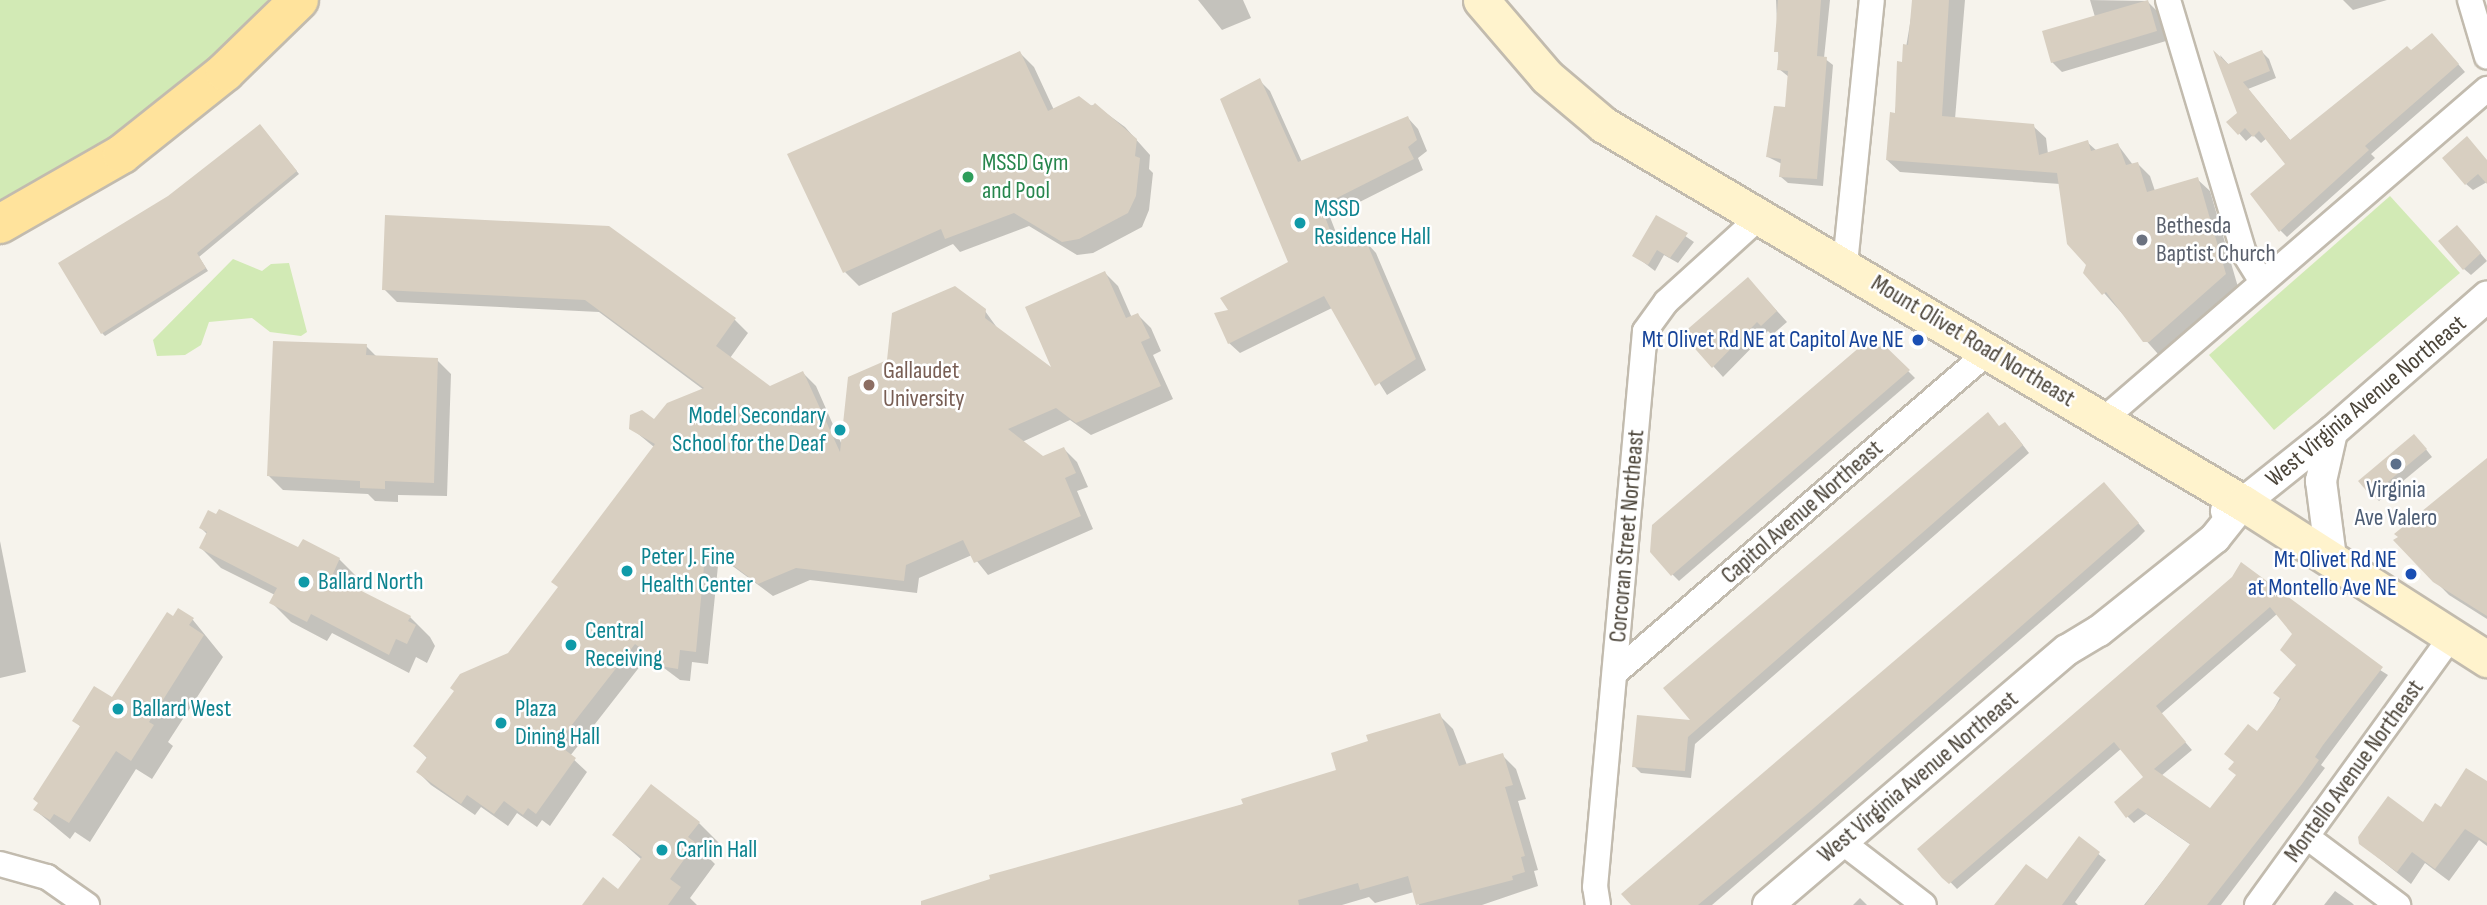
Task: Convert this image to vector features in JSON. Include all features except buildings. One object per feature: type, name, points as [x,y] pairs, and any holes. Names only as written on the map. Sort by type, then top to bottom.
[{"type":"main road","points":[[0,224],[122,154],[225,72],[299,0]]},
{"type":"main road","name":"Mount Olivet Road Northeast","points":[[1481,0],[1538,67],[1585,111],[2243,503],[2487,659]]},
{"type":"street","points":[[1845,264],[1871,0]]},
{"type":"street","points":[[2168,0],[2244,253],[2262,282]]},
{"type":"street","points":[[2469,0],[2487,57]]},
{"type":"street","points":[[2104,419],[2487,89]]},
{"type":"street","name":"Corcoran Street Northeast","points":[[1598,905],[1595,887],[1645,331],[1665,302],[1762,215]]},
{"type":"street","name":"West Virginia Avenue Northeast","points":[[1769,905],[2067,650],[2099,631],[2205,546],[2230,524],[2243,503],[2332,432],[2487,297]]},
{"type":"street","name":"Capitol Avenue Northeast","points":[[1615,673],[1990,351]]},
{"type":"street","points":[[2331,558],[2321,492],[2332,432]]},
{"type":"street","name":"Montello Avenue Northeast","points":[[2257,905],[2452,636]]},
{"type":"street","points":[[2307,837],[2398,905]]},
{"type":"street","points":[[1842,842],[1924,905]]},
{"type":"street","points":[[0,864],[47,877],[87,905]]},
{"type":"green space","points":[[0,0],[268,0],[216,58],[128,134],[0,208]]},
{"type":"green space","points":[[2390,196],[2460,273],[2274,430],[2209,355]]},
{"type":"green space","points":[[233,259],[262,271],[271,264],[289,263],[307,332],[301,336],[270,332],[252,318],[209,322],[201,345],[185,355],[157,356],[153,340]]},
{"type":"place","name":"MSSD Gym and Pool","points":[[968,177]]},
{"type":"place","name":"MSSD Residence Hall","points":[[1300,223]]},
{"type":"place","name":"Bethesda Baptist Church","points":[[2142,240]]},
{"type":"place","name":"Mt Olivet Rd NE at Capitol Ave NE","points":[[1918,340]]},
{"type":"place","name":"Gallaudet University","points":[[869,385]]},
{"type":"place","name":"Model Secondary School for the Deaf","points":[[840,430]]},
{"type":"place","name":"Virginia Ave Valero","points":[[2396,464]]},
{"type":"place","name":"Peter J. Fine Health Center","points":[[627,571]]},
{"type":"place","name":"Mt Olivet Rd NE at Montello Ave NE","points":[[2411,574]]},
{"type":"place","name":"Ballard North","points":[[304,582]]},
{"type":"place","name":"Central Receiving","points":[[571,645]]},
{"type":"place","name":"Ballard West","points":[[118,709]]},
{"type":"place","name":"Plaza Dining Hall","points":[[501,723]]},
{"type":"place","name":"Carlin Hall","points":[[662,850]]}]
